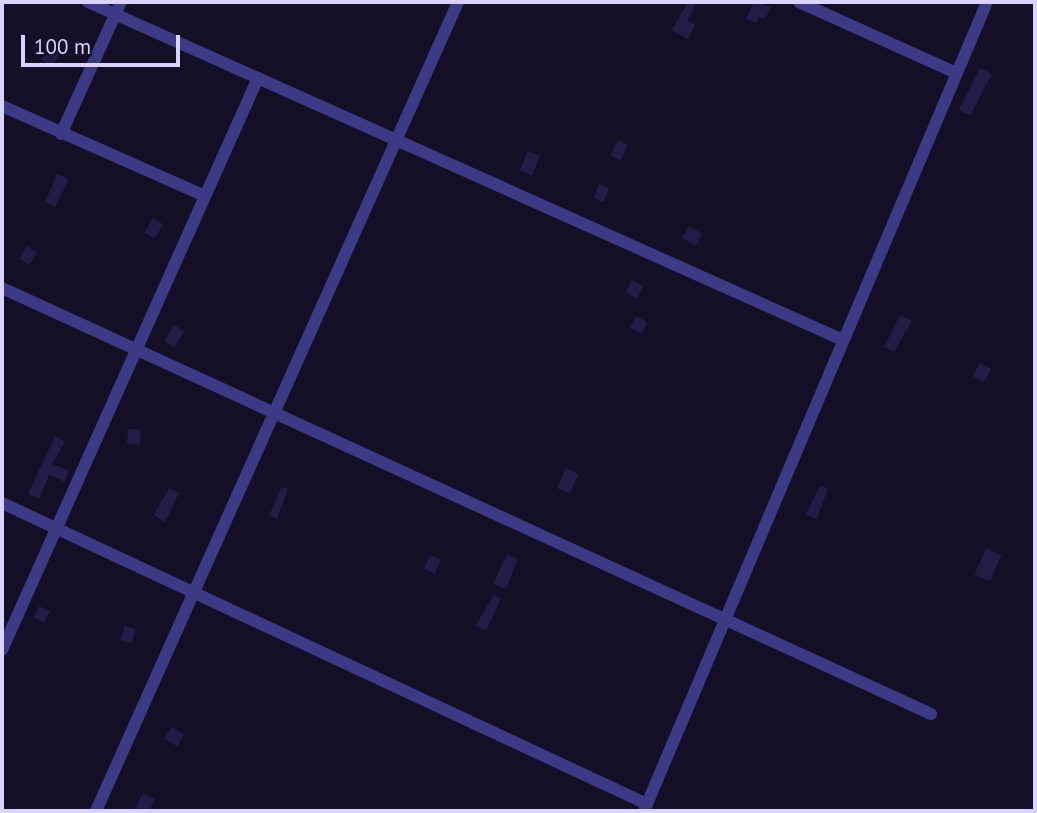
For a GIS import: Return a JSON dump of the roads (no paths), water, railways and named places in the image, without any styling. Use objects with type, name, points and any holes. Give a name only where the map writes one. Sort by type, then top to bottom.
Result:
[{"type":"street","points":[[88,2],[118,8],[258,78],[844,340]]},
{"type":"street","points":[[96,811],[458,2]]},
{"type":"street","points":[[799,2],[956,73]]},
{"type":"street","points":[[2,503],[646,808],[987,2]]},
{"type":"street","points":[[61,134],[118,8]]},
{"type":"street","points":[[2,650],[258,78]]},
{"type":"street","points":[[2,106],[205,196]]},
{"type":"street","points":[[2,288],[931,714]]}]
